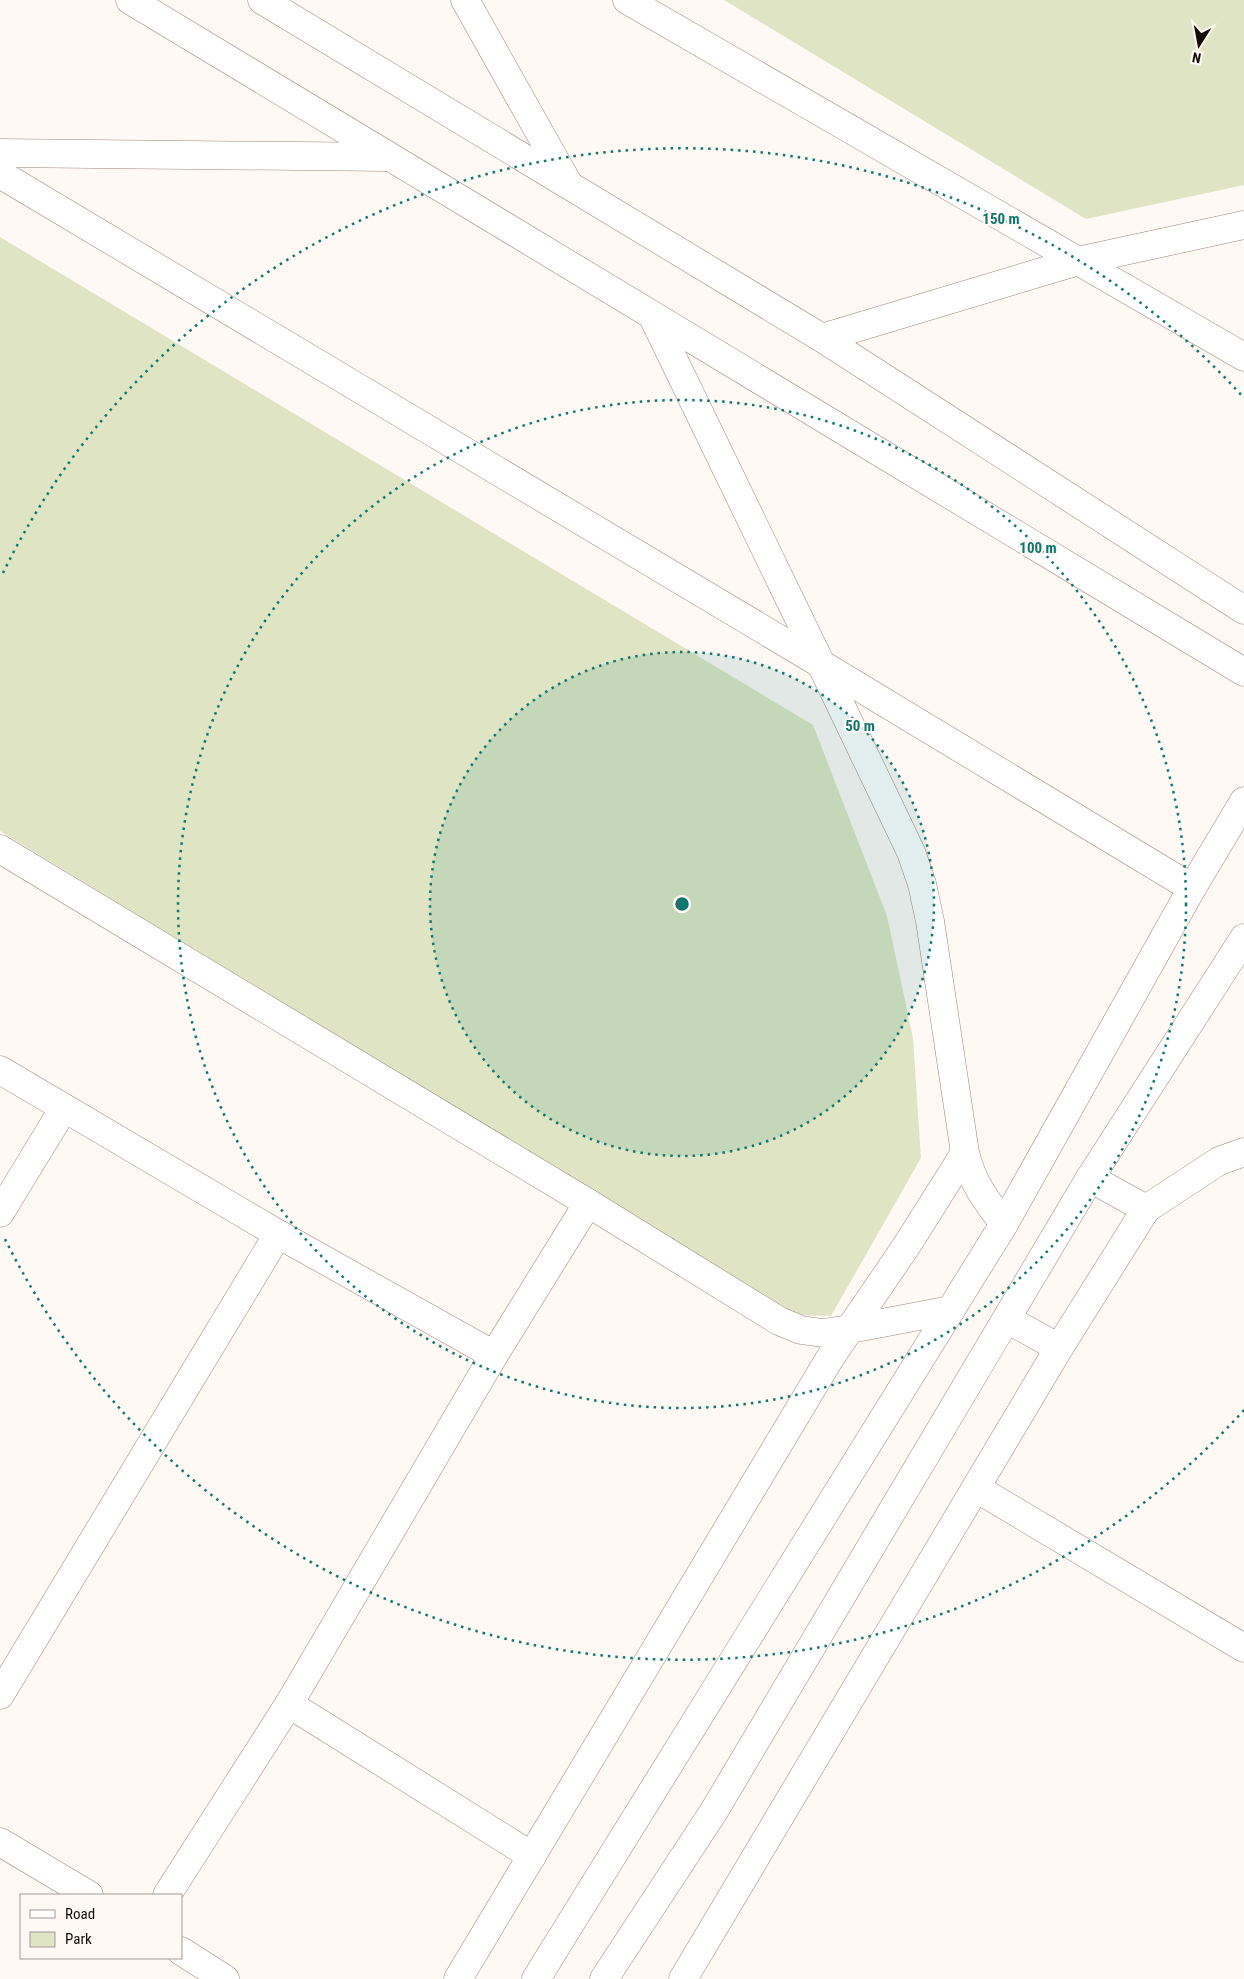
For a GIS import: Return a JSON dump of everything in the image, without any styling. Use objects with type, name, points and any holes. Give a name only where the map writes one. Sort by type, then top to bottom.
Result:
[{"type":"street","points":[[130,0],[1244,672]]},
{"type":"street","points":[[262,0],[822,338],[1244,610]]},
{"type":"street","points":[[464,0],[570,186]]},
{"type":"street","points":[[627,0],[1244,356]]},
{"type":"street","points":[[0,153],[389,157]]},
{"type":"street","points":[[0,174],[821,664],[1192,888]]},
{"type":"street","points":[[822,338],[1078,261],[1244,225]]},
{"type":"street","points":[[652,316],[911,852],[922,884],[930,921],[965,1152],[971,1174],[980,1192],[1004,1224]]},
{"type":"street","points":[[536,1979],[1004,1224],[1192,888],[1244,801]]},
{"type":"street","points":[[0,849],[588,1203],[779,1321],[801,1330],[823,1333],[951,1310]]},
{"type":"street","points":[[604,1979],[714,1811],[1090,1178],[1244,938]]},
{"type":"street","points":[[0,1070],[278,1234],[494,1355]]},
{"type":"street","points":[[0,1213],[64,1108]]},
{"type":"street","points":[[460,1977],[830,1358],[907,1245],[965,1152]]},
{"type":"street","points":[[683,1979],[1059,1348],[1146,1209],[1219,1161],[1244,1152]]},
{"type":"street","points":[[1090,1178],[1146,1209]]},
{"type":"street","points":[[167,1894],[289,1704],[494,1355],[588,1203]]},
{"type":"street","points":[[0,1695],[278,1234]]},
{"type":"street","points":[[1007,1319],[1059,1348]]},
{"type":"street","points":[[976,1488],[1244,1648]]},
{"type":"street","points":[[289,1704],[532,1856]]},
{"type":"street","points":[[0,1842],[87,1894]]},
{"type":"street","points":[[182,1952],[225,1979]]},
{"type":"green space","points":[[724,0],[1244,0],[1244,185],[1086,219]]},
{"type":"green space","points":[[0,237],[813,725],[887,916],[913,1038],[921,1158],[831,1316],[793,1315],[0,831]]}]
